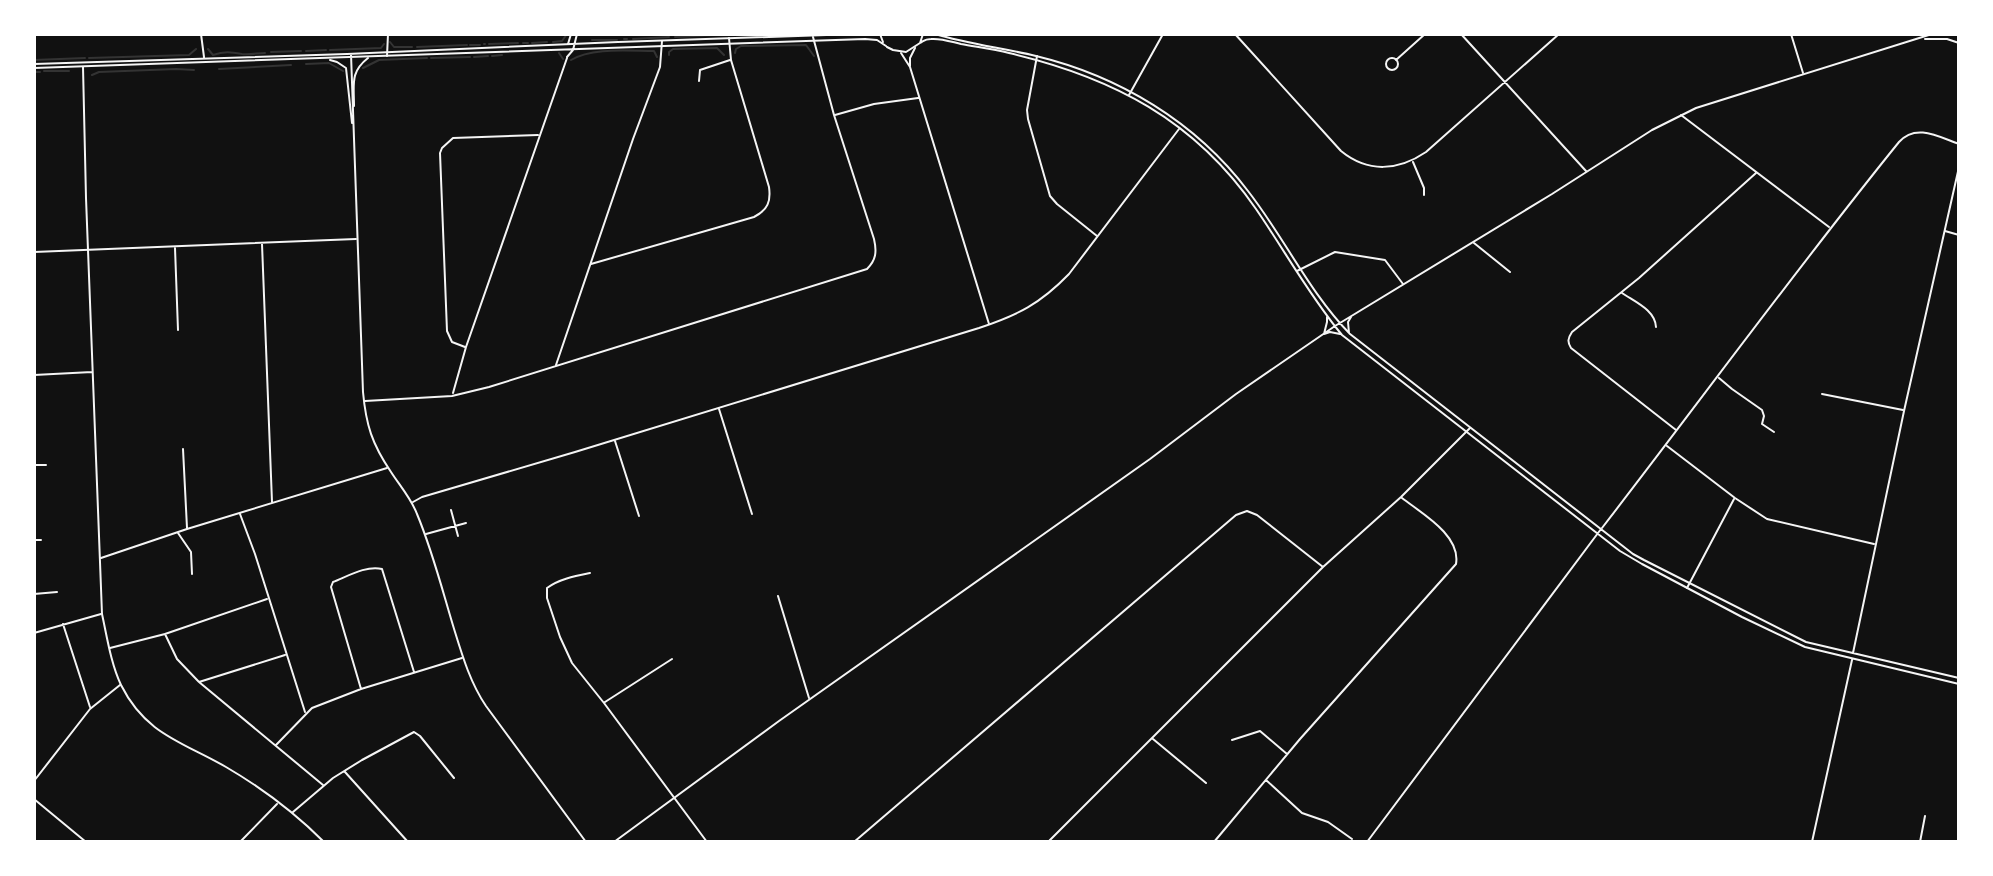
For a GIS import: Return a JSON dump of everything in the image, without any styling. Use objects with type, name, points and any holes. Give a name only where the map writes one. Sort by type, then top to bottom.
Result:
[{"type":"street","points":[[201,34],[204,60]]},
{"type":"street","points":[[388,34],[388,54]]},
{"type":"street","points":[[452,396],[466,347],[567,57],[571,34]]},
{"type":"street","points":[[567,57],[573,50],[577,34]]},
{"type":"street","points":[[34,66],[855,34]]},
{"type":"street","points":[[880,34],[886,46]]},
{"type":"street","points":[[920,43],[923,34]]},
{"type":"street","points":[[935,34],[1084,71],[1160,108],[1220,158],[1240,180],[1326,316],[1342,335],[1620,551],[1806,642],[1959,678]]},
{"type":"street","points":[[1129,93],[1163,34]]},
{"type":"street","points":[[1235,34],[1346,155],[1377,167],[1392,167],[1413,161],[1559,34]]},
{"type":"street","points":[[1396,60],[1425,34]]},
{"type":"street","points":[[1461,34],[1586,172]]},
{"type":"street","points":[[1791,34],[1803,74]]},
{"type":"street","points":[[614,842],[1335,326],[1652,130],[1696,108],[1932,34]]},
{"type":"street","points":[[364,401],[452,396],[489,387],[867,269],[875,258],[874,239],[834,115],[813,36]]},
{"type":"street","points":[[591,264],[754,217],[763,213],[768,205],[769,187],[731,60],[729,38]]},
{"type":"street","points":[[910,67],[915,48],[931,39],[1037,58]]},
{"type":"street","points":[[1920,39],[1947,39],[1959,43]]},
{"type":"street","points":[[204,60],[323,59],[388,54],[874,40],[901,53],[910,67],[990,325]]},
{"type":"street","points":[[556,366],[660,67],[662,41]]},
{"type":"street","points":[[198,61],[202,44]]},
{"type":"street","points":[[901,53],[915,48]]},
{"type":"street","points":[[351,56],[353,116]]},
{"type":"street","points":[[369,57],[356,69],[353,128],[364,401],[370,433],[388,468],[412,502],[475,689],[586,841]]},
{"type":"street","points":[[1037,58],[1027,110],[1050,196],[1098,237]]},
{"type":"street","points":[[323,59],[346,68],[353,128]]},
{"type":"street","points":[[699,81],[700,70],[731,60]]},
{"type":"street","points":[[83,64],[102,614],[121,685],[157,730],[257,786],[293,812],[324,842]]},
{"type":"street","points":[[834,115],[874,104],[920,98]]},
{"type":"street","points":[[1681,115],[1830,228]]},
{"type":"street","points":[[412,502],[1016,315],[1055,288],[1086,253],[1181,126]]},
{"type":"street","points":[[1367,842],[1830,228],[1905,135],[1926,133],[1959,144]]},
{"type":"street","points":[[466,347],[452,342],[446,327],[440,153],[453,138],[539,135]]},
{"type":"street","points":[[1413,161],[1424,195]]},
{"type":"street","points":[[1812,842],[1959,167]]},
{"type":"street","points":[[1677,431],[1576,353],[1568,340],[1572,332],[1622,292],[1756,173]]},
{"type":"street","points":[[1944,231],[1959,235]]},
{"type":"street","points":[[34,252],[358,239]]},
{"type":"street","points":[[262,243],[272,503]]},
{"type":"street","points":[[1473,243],[1510,272]]},
{"type":"street","points":[[175,247],[178,330]]},
{"type":"street","points":[[1298,270],[1339,251],[1385,260],[1404,285]]},
{"type":"street","points":[[1298,270],[1350,334],[1633,554],[1805,647],[1959,684]]},
{"type":"street","points":[[1622,292],[1651,314],[1656,327]]},
{"type":"street","points":[[1332,314],[1337,318],[1351,317]]},
{"type":"street","points":[[1324,334],[1326,316]]},
{"type":"street","points":[[1350,334],[1348,322],[1351,317]]},
{"type":"street","points":[[1324,334],[1342,335]]},
{"type":"street","points":[[34,375],[93,372]]},
{"type":"street","points":[[1718,377],[1762,410],[1762,424],[1774,432]]},
{"type":"street","points":[[1822,394],[1904,411]]},
{"type":"street","points":[[719,408],[752,514]]},
{"type":"street","points":[[1048,842],[1323,567],[1401,497],[1470,428]]},
{"type":"street","points":[[615,440],[639,516]]},
{"type":"street","points":[[1666,445],[1735,498],[1773,521],[1875,545]]},
{"type":"street","points":[[183,449],[187,529]]},
{"type":"street","points":[[34,465],[46,465]]},
{"type":"street","points":[[101,558],[388,468]]},
{"type":"street","points":[[1214,842],[1265,779],[1456,564],[1455,548],[1443,532],[1401,497]]},
{"type":"street","points":[[1688,586],[1735,498]]},
{"type":"street","points":[[451,510],[458,536]]},
{"type":"street","points":[[854,842],[1236,515],[1247,511],[1257,515],[1323,567]]},
{"type":"street","points":[[240,514],[305,713]]},
{"type":"street","points":[[425,535],[466,523]]},
{"type":"street","points":[[177,532],[191,552],[192,574]]},
{"type":"street","points":[[34,540],[41,540]]},
{"type":"street","points":[[361,689],[331,587],[333,582],[355,573],[375,567],[382,569],[414,672]]},
{"type":"street","points":[[590,573],[551,584],[546,592],[566,651],[707,842]]},
{"type":"street","points":[[34,594],[57,592]]},
{"type":"street","points":[[778,596],[810,700]]},
{"type":"street","points":[[110,648],[165,634],[268,598]]},
{"type":"street","points":[[34,633],[102,614]]},
{"type":"street","points":[[63,624],[90,709]]},
{"type":"street","points":[[165,634],[175,657],[199,682],[323,785]]},
{"type":"street","points":[[199,682],[286,655]]},
{"type":"street","points":[[275,746],[312,708],[361,689],[463,658]]},
{"type":"street","points":[[604,703],[672,659]]},
{"type":"street","points":[[34,781],[90,709],[121,685]]},
{"type":"street","points":[[1232,740],[1260,731],[1287,754]]},
{"type":"street","points":[[293,812],[344,771],[414,732],[454,778]]},
{"type":"street","points":[[1152,738],[1206,783]]},
{"type":"street","points":[[344,771],[408,842]]},
{"type":"street","points":[[1265,779],[1302,813],[1328,822],[1352,839]]},
{"type":"street","points":[[34,799],[86,842]]},
{"type":"street","points":[[240,842],[278,803]]},
{"type":"street","points":[[1920,842],[1925,816]]},
{"type":"waterway","points":[[553,42],[562,41],[567,34]]},
{"type":"waterway","points":[[675,37],[731,34]]},
{"type":"waterway","points":[[736,35],[750,34]]},
{"type":"waterway","points":[[633,39],[669,37]]},
{"type":"waterway","points":[[592,40],[617,40]]},
{"type":"waterway","points":[[390,42],[394,47],[412,47]]},
{"type":"waterway","points":[[532,43],[547,42]]},
{"type":"waterway","points":[[489,44],[518,43]]},
{"type":"waterway","points":[[523,43],[528,43]]},
{"type":"waterway","points":[[330,50],[381,48],[384,44]]},
{"type":"waterway","points":[[417,47],[467,45]]},
{"type":"waterway","points":[[470,45],[480,45]]},
{"type":"waterway","points":[[735,53],[741,46],[806,45],[814,56]]},
{"type":"waterway","points":[[669,55],[673,49],[717,48],[724,55]]},
{"type":"waterway","points":[[89,58],[189,55],[196,49]]},
{"type":"waterway","points":[[208,49],[213,55],[228,52],[265,53]]},
{"type":"waterway","points":[[306,51],[326,50]]},
{"type":"waterway","points":[[271,52],[301,51]]},
{"type":"waterway","points":[[571,60],[589,53],[611,51],[654,51],[657,57]]},
{"type":"waterway","points":[[559,53],[563,59]]},
{"type":"waterway","points":[[492,56],[502,55]]},
{"type":"waterway","points":[[474,57],[488,56]]},
{"type":"waterway","points":[[431,58],[470,57]]},
{"type":"waterway","points":[[34,60],[85,58]]},
{"type":"waterway","points":[[363,68],[379,60],[427,58]]},
{"type":"waterway","points":[[306,64],[329,63],[343,71]]},
{"type":"waterway","points":[[219,69],[291,65]]},
{"type":"waterway","points":[[92,75],[99,72],[194,70]]},
{"type":"waterway","points":[[44,71],[69,71]]},
{"type":"waterway","points":[[34,72],[40,72]]}]
